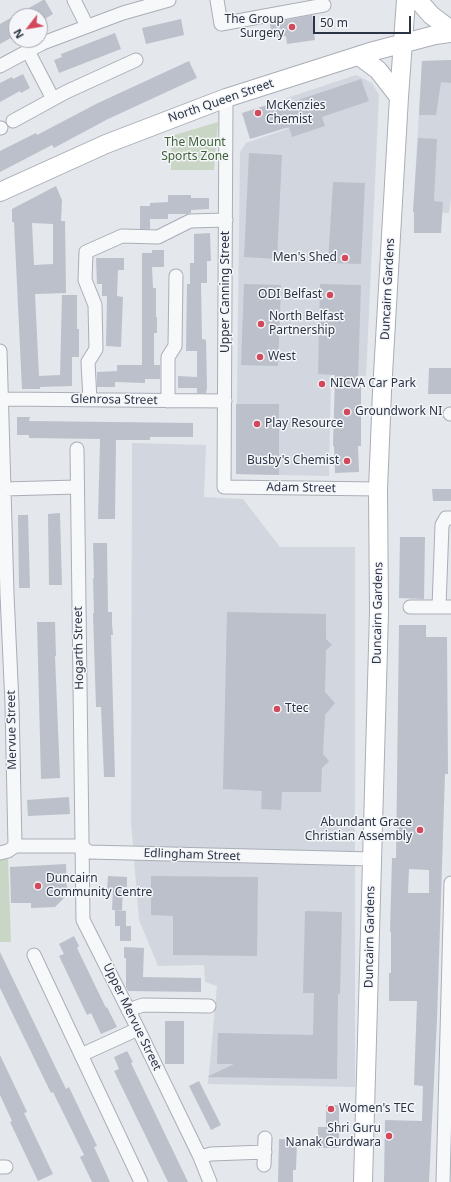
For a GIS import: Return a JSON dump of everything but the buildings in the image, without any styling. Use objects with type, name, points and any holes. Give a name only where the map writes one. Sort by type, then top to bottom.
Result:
[{"type":"street","points":[[74,0],[87,26]]},
{"type":"street","points":[[0,66],[43,43],[123,13],[169,0]]},
{"type":"street","points":[[217,0],[221,24],[324,5]]},
{"type":"street","name":"Duncairn Gardens","points":[[363,1182],[379,612],[378,489],[382,384],[406,0]]},
{"type":"street","points":[[418,0],[431,15],[451,32]]},
{"type":"street","name":"North Queen Street","points":[[0,192],[106,144],[226,98],[359,56],[451,32]]},
{"type":"street","points":[[28,51],[53,99]]},
{"type":"street","points":[[359,56],[378,70],[399,97]]},
{"type":"street","points":[[5,126],[53,99],[136,60]]},
{"type":"street","name":"Upper Canning Street","points":[[224,487],[226,98]]},
{"type":"street","points":[[90,400],[88,362],[96,349],[96,312],[95,305],[85,280],[86,252],[122,236],[158,237],[190,221],[226,220]]},
{"type":"street","points":[[168,401],[168,357],[175,346],[176,276]]},
{"type":"street","name":"Mervue Street","points":[[0,351],[4,489],[3,594],[6,704],[15,846]]},
{"type":"street","name":"Glenrosa Street","points":[[2,399],[225,402]]},
{"type":"street","name":"Hogarth Street","points":[[77,449],[81,846]]},
{"type":"street","points":[[4,489],[77,487]]},
{"type":"street","name":"Adam Street","points":[[224,487],[378,489]]},
{"type":"street","points":[[410,607],[445,607],[442,525],[446,518],[451,518]]},
{"type":"street","points":[[0,853],[8,851],[15,846]]},
{"type":"street","name":"Edlingham Street","points":[[15,846],[81,846],[89,852],[372,859]]},
{"type":"street","name":"Upper Mervue Street","points":[[81,846],[83,920],[138,1029],[200,1157],[210,1182]]},
{"type":"street","points":[[443,1182],[448,1123],[451,883]]},
{"type":"street","points":[[34,954],[141,1182]]},
{"type":"street","points":[[128,1010],[143,1005],[209,1006]]},
{"type":"street","points":[[81,1055],[138,1029]]},
{"type":"street","points":[[200,1157],[211,1154],[265,1159],[266,1138]]},
{"type":"shaded area","points":[[451,60],[451,198],[449,213],[413,212],[422,61]]},
{"type":"shaded area","points":[[356,75],[372,83],[379,95],[366,376],[331,375],[329,476],[236,474],[240,152],[246,143],[287,129],[278,101]]},
{"type":"shaded area","points":[[132,443],[206,445],[204,497],[243,499],[280,547],[355,547],[355,1087],[208,1084],[217,986],[205,982],[204,965],[158,966],[139,920],[131,822]]},
{"type":"green space","name":"The Mount Sports Zone","points":[[218,122],[214,170],[171,170],[171,136]]},
{"type":"green space","points":[[0,859],[8,859],[11,942],[0,942]]},
{"type":"place","name":"The Group Surgery","points":[[292,27]]},
{"type":"place","name":"McKenzies Chemist","points":[[258,113]]},
{"type":"place","name":"Men's Shed","points":[[345,258]]},
{"type":"place","name":"ODI Belfast","points":[[330,295]]},
{"type":"place","name":"North Belfast Partnership","points":[[261,324]]},
{"type":"place","name":"West","points":[[260,357]]},
{"type":"place","name":"NICVA Car Park","points":[[322,384]]},
{"type":"place","name":"Groundwork NI","points":[[347,412]]},
{"type":"place","name":"Play Resource","points":[[257,424]]},
{"type":"place","name":"Busby's Chemist","points":[[347,461]]},
{"type":"place","name":"Ttec","points":[[277,709]]},
{"type":"place","name":"Abundant Grace Christian Assembly","points":[[420,830]]},
{"type":"place","name":"Duncairn Community Centre","points":[[38,886]]},
{"type":"place","name":"Women's TEC","points":[[331,1109]]},
{"type":"place","name":"Shri Guru Nanak Gurdwara","points":[[389,1136]]}]
